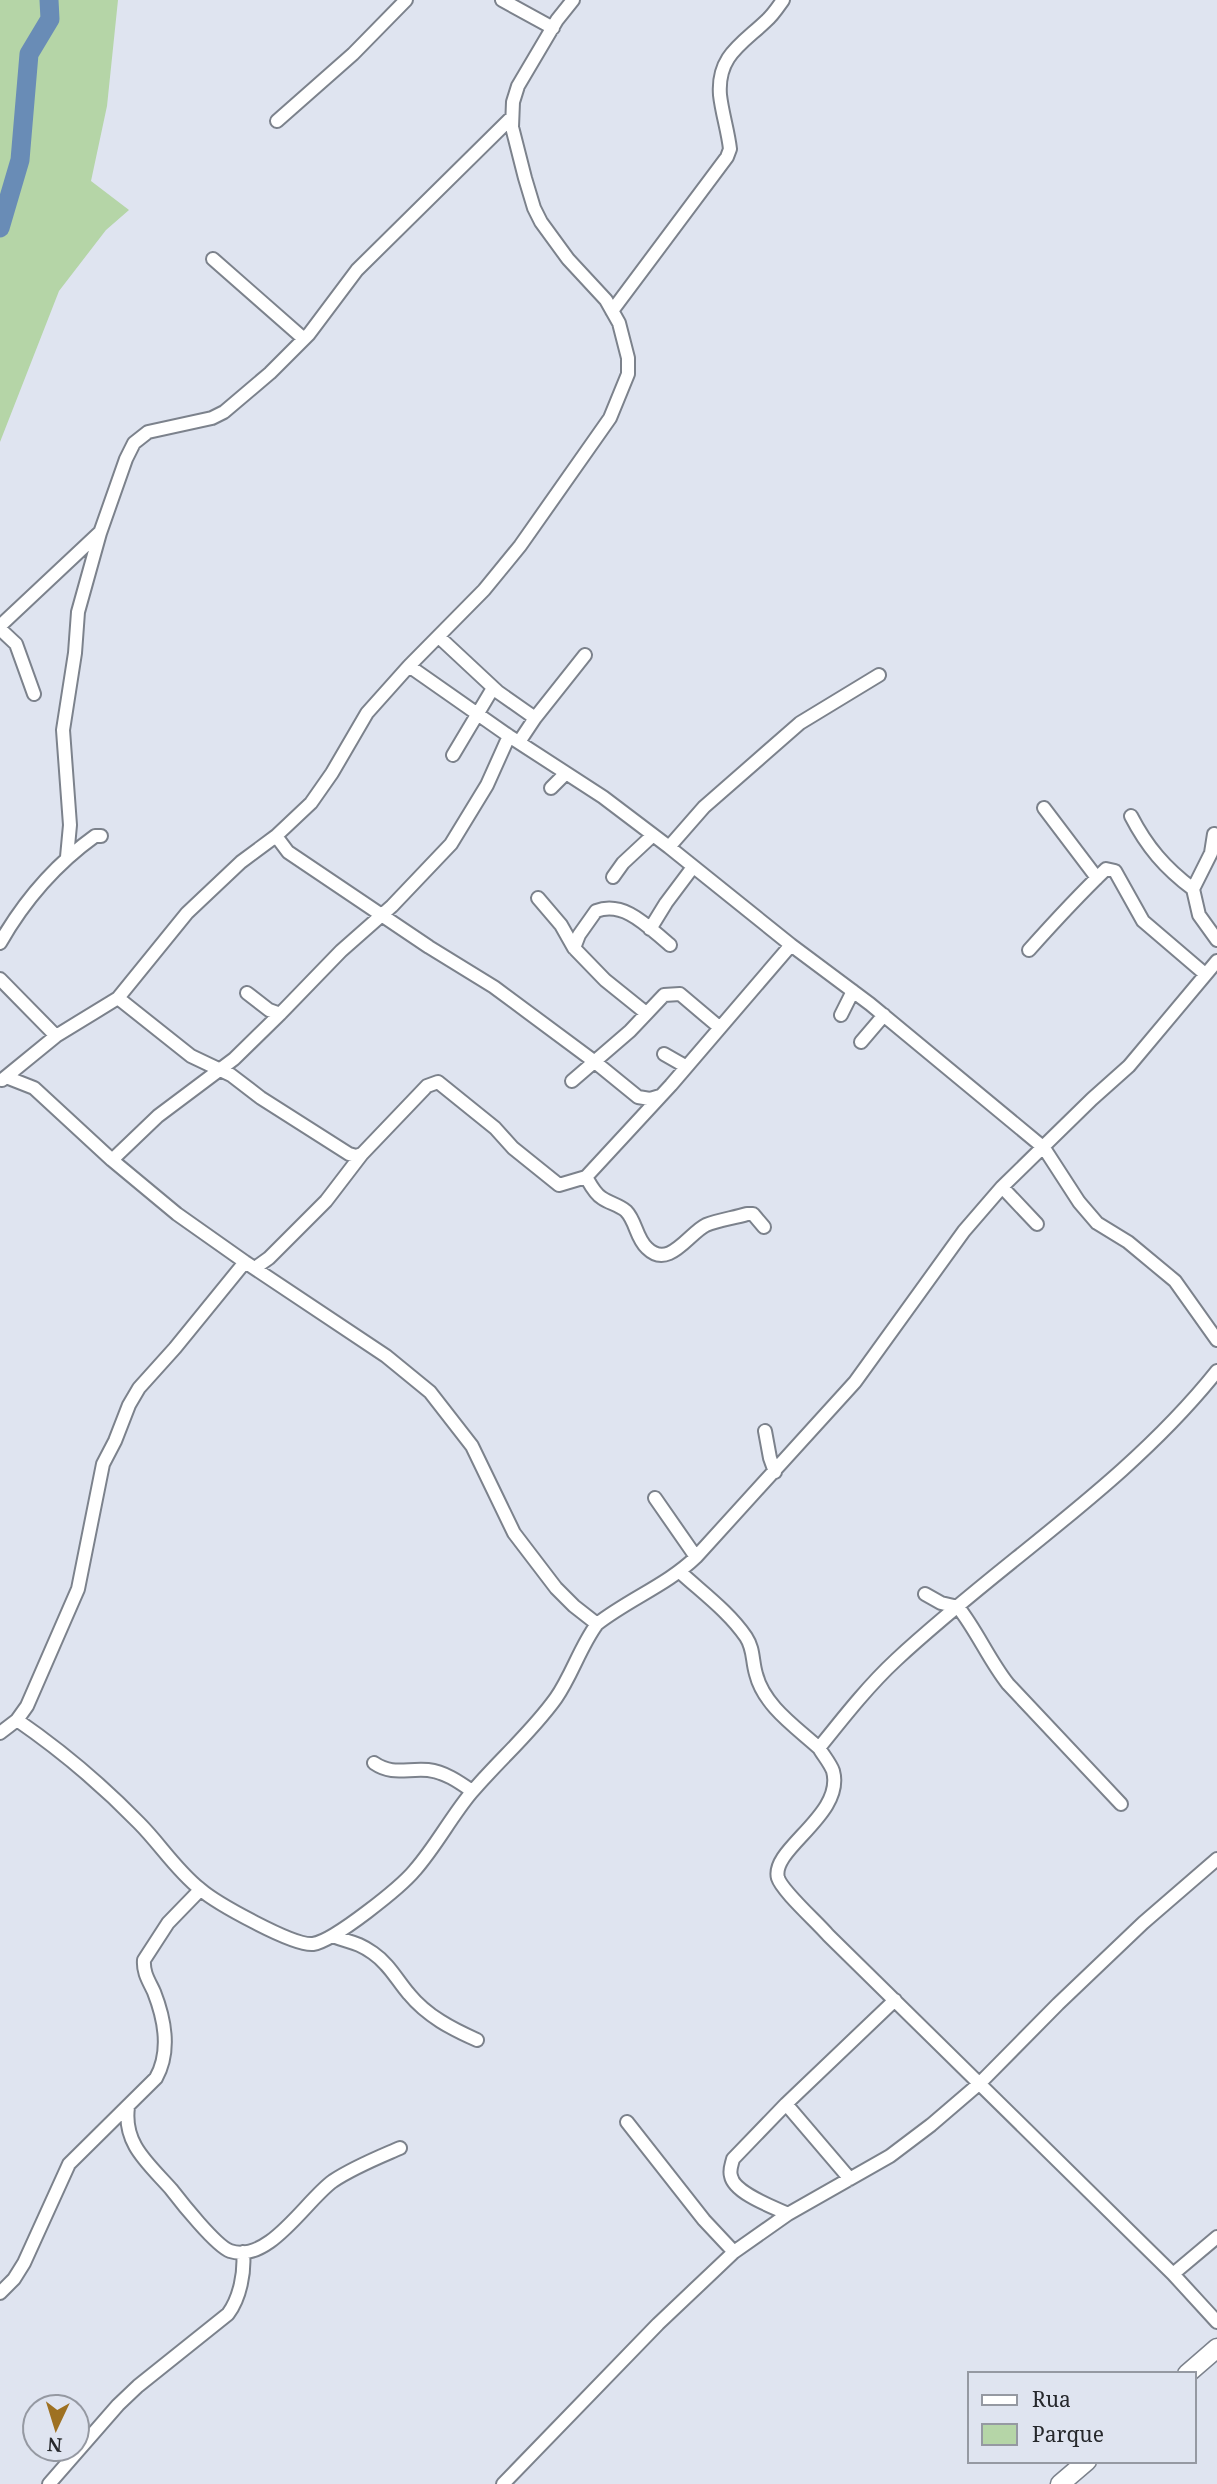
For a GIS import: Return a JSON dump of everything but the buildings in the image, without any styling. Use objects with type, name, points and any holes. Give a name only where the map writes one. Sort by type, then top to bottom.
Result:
[{"type":"street","points":[[277,121],[353,54],[406,0]]},
{"type":"street","points":[[502,0],[553,28]]},
{"type":"street","points":[[3,1079],[56,1036],[118,998],[187,913],[241,862],[276,836],[311,803],[367,713],[484,590],[520,546],[610,418],[628,374],[625,340],[606,300],[568,259],[541,222],[524,178],[512,117],[518,86],[573,0]]},
{"type":"street","points":[[612,311],[727,157],[730,149],[720,94],[723,69],[732,51],[768,20],[783,0]]},
{"type":"street","points":[[67,857],[70,825],[63,730],[75,653],[78,612],[100,533],[126,459],[142,435],[212,418],[224,412],[270,373],[304,339],[357,270],[512,117]]},
{"type":"street","points":[[213,259],[304,339]]},
{"type":"street","points":[[34,694],[16,644],[0,628],[100,533]]},
{"type":"street","points":[[439,637],[493,688],[535,718]]},
{"type":"street","points":[[112,1160],[158,1116],[219,1070],[280,1014],[451,844],[514,739],[535,718],[585,655]]},
{"type":"street","points":[[409,666],[477,715],[603,797],[884,1015],[1044,1148],[1097,1223],[1118,1235],[1175,1281],[1217,1340]]},
{"type":"street","points":[[668,847],[704,807],[800,723],[879,675]]},
{"type":"street","points":[[453,755],[493,688]]},
{"type":"street","points":[[551,788],[566,773]]},
{"type":"street","points":[[1044,808],[1097,878]]},
{"type":"street","points":[[1131,816],[1143,839],[1162,865],[1193,889],[1199,915],[1217,940]]},
{"type":"street","points":[[1193,889],[1211,853],[1214,834]]},
{"type":"street","points":[[0,943],[14,920],[67,857],[95,836],[101,836]]},
{"type":"street","points":[[276,836],[288,852],[327,876],[351,895],[387,909],[396,924],[494,987],[638,1097],[650,1099],[660,1096]]},
{"type":"street","points":[[613,877],[623,863],[652,836]]},
{"type":"street","points":[[650,929],[693,867]]},
{"type":"street","points":[[1029,950],[1106,869],[1115,871],[1143,921],[1205,974]]},
{"type":"street","points":[[538,898],[561,925],[574,947],[604,980],[646,1013]]},
{"type":"street","points":[[574,947],[596,911],[604,908],[618,908],[670,945]]},
{"type":"street","points":[[0,1733],[17,1720],[27,1706],[78,1589],[103,1464],[139,1388],[250,1265],[269,1258],[326,1201],[362,1154],[427,1086],[438,1082],[559,1185],[586,1177],[791,945]]},
{"type":"street","points":[[17,1720],[99,1784],[200,1890],[274,1933],[299,1943],[313,1944],[333,1936],[415,1871],[472,1791],[519,1745],[548,1709],[597,1624],[680,1572],[696,1557],[855,1382],[964,1231],[1002,1187],[1092,1098],[1129,1066],[1217,961]]},
{"type":"street","points":[[0,979],[56,1036]]},
{"type":"street","points":[[841,1016],[853,991]]},
{"type":"street","points":[[247,993],[268,1010],[280,1014]]},
{"type":"street","points":[[572,1081],[630,1031],[664,995],[680,994],[719,1027]]},
{"type":"street","points":[[118,998],[183,1050],[231,1075],[261,1098],[342,1150],[356,1156],[362,1154]]},
{"type":"street","points":[[861,1042],[884,1015]]},
{"type":"street","points":[[664,1054],[685,1066]]},
{"type":"street","points":[[28,1060],[34,1088]]},
{"type":"street","points":[[3,1079],[34,1088],[112,1160],[177,1214],[386,1356],[430,1392],[472,1446],[514,1533],[538,1566],[574,1606],[597,1624]]},
{"type":"street","points":[[638,1097],[641,1116]]},
{"type":"street","points":[[586,1177],[600,1198],[628,1213],[642,1242],[650,1251],[661,1254],[678,1250],[710,1223],[747,1214],[753,1214],[764,1227]]},
{"type":"street","points":[[1002,1187],[1037,1224]]},
{"type":"street","points":[[819,1748],[895,1661],[1144,1451],[1191,1404],[1217,1371]]},
{"type":"street","points":[[765,1431],[775,1472]]},
{"type":"street","points":[[655,1499],[696,1557]]},
{"type":"street","points":[[680,1572],[732,1619],[748,1640],[763,1691],[775,1708],[819,1748],[833,1772],[831,1799],[814,1823],[779,1862],[778,1878],[782,1885],[828,1935],[1172,2274],[1217,2322]]},
{"type":"street","points":[[925,1594],[941,1603],[958,1607],[1008,1684],[1121,1804]]},
{"type":"street","points":[[374,1763],[393,1772],[436,1771],[472,1791]]},
{"type":"street","points":[[503,2484],[658,2324],[734,2252],[788,2214],[890,2156],[980,2083],[1133,1932],[1217,1859]]},
{"type":"street","points":[[0,2293],[14,2279],[23,2263],[69,2164],[156,2078],[162,2066],[166,2046],[158,2001],[146,1977],[144,1960],[168,1923],[200,1890]]},
{"type":"street","points":[[351,1924],[349,1930],[354,1941]]},
{"type":"street","points":[[333,1936],[354,1941],[386,1963],[423,2009],[456,2031],[477,2040]]},
{"type":"street","points":[[788,2214],[740,2190],[731,2177],[733,2159],[786,2104],[895,2000]]},
{"type":"street","points":[[786,2104],[850,2179]]},
{"type":"street","points":[[128,2107],[128,2134],[143,2156],[180,2202],[216,2241],[229,2251],[255,2249],[288,2228],[309,2202],[330,2183],[349,2170],[400,2148]]},
{"type":"street","points":[[626,2122],[704,2220],[734,2252]]},
{"type":"street","points":[[1172,2274],[1217,2237]]},
{"type":"street","points":[[49,2484],[138,2386],[204,2336],[228,2314],[240,2285],[243,2252]]},
{"type":"street","points":[[1189,2372],[1217,2348]]},
{"type":"street","points":[[1060,2484],[1085,2463]]},
{"type":"green space","points":[[0,0],[118,0],[107,106],[91,181],[129,210],[106,230],[59,291],[0,442]]},
{"type":"waterway","points":[[0,228],[20,160],[29,54],[50,19],[49,0]]}]
